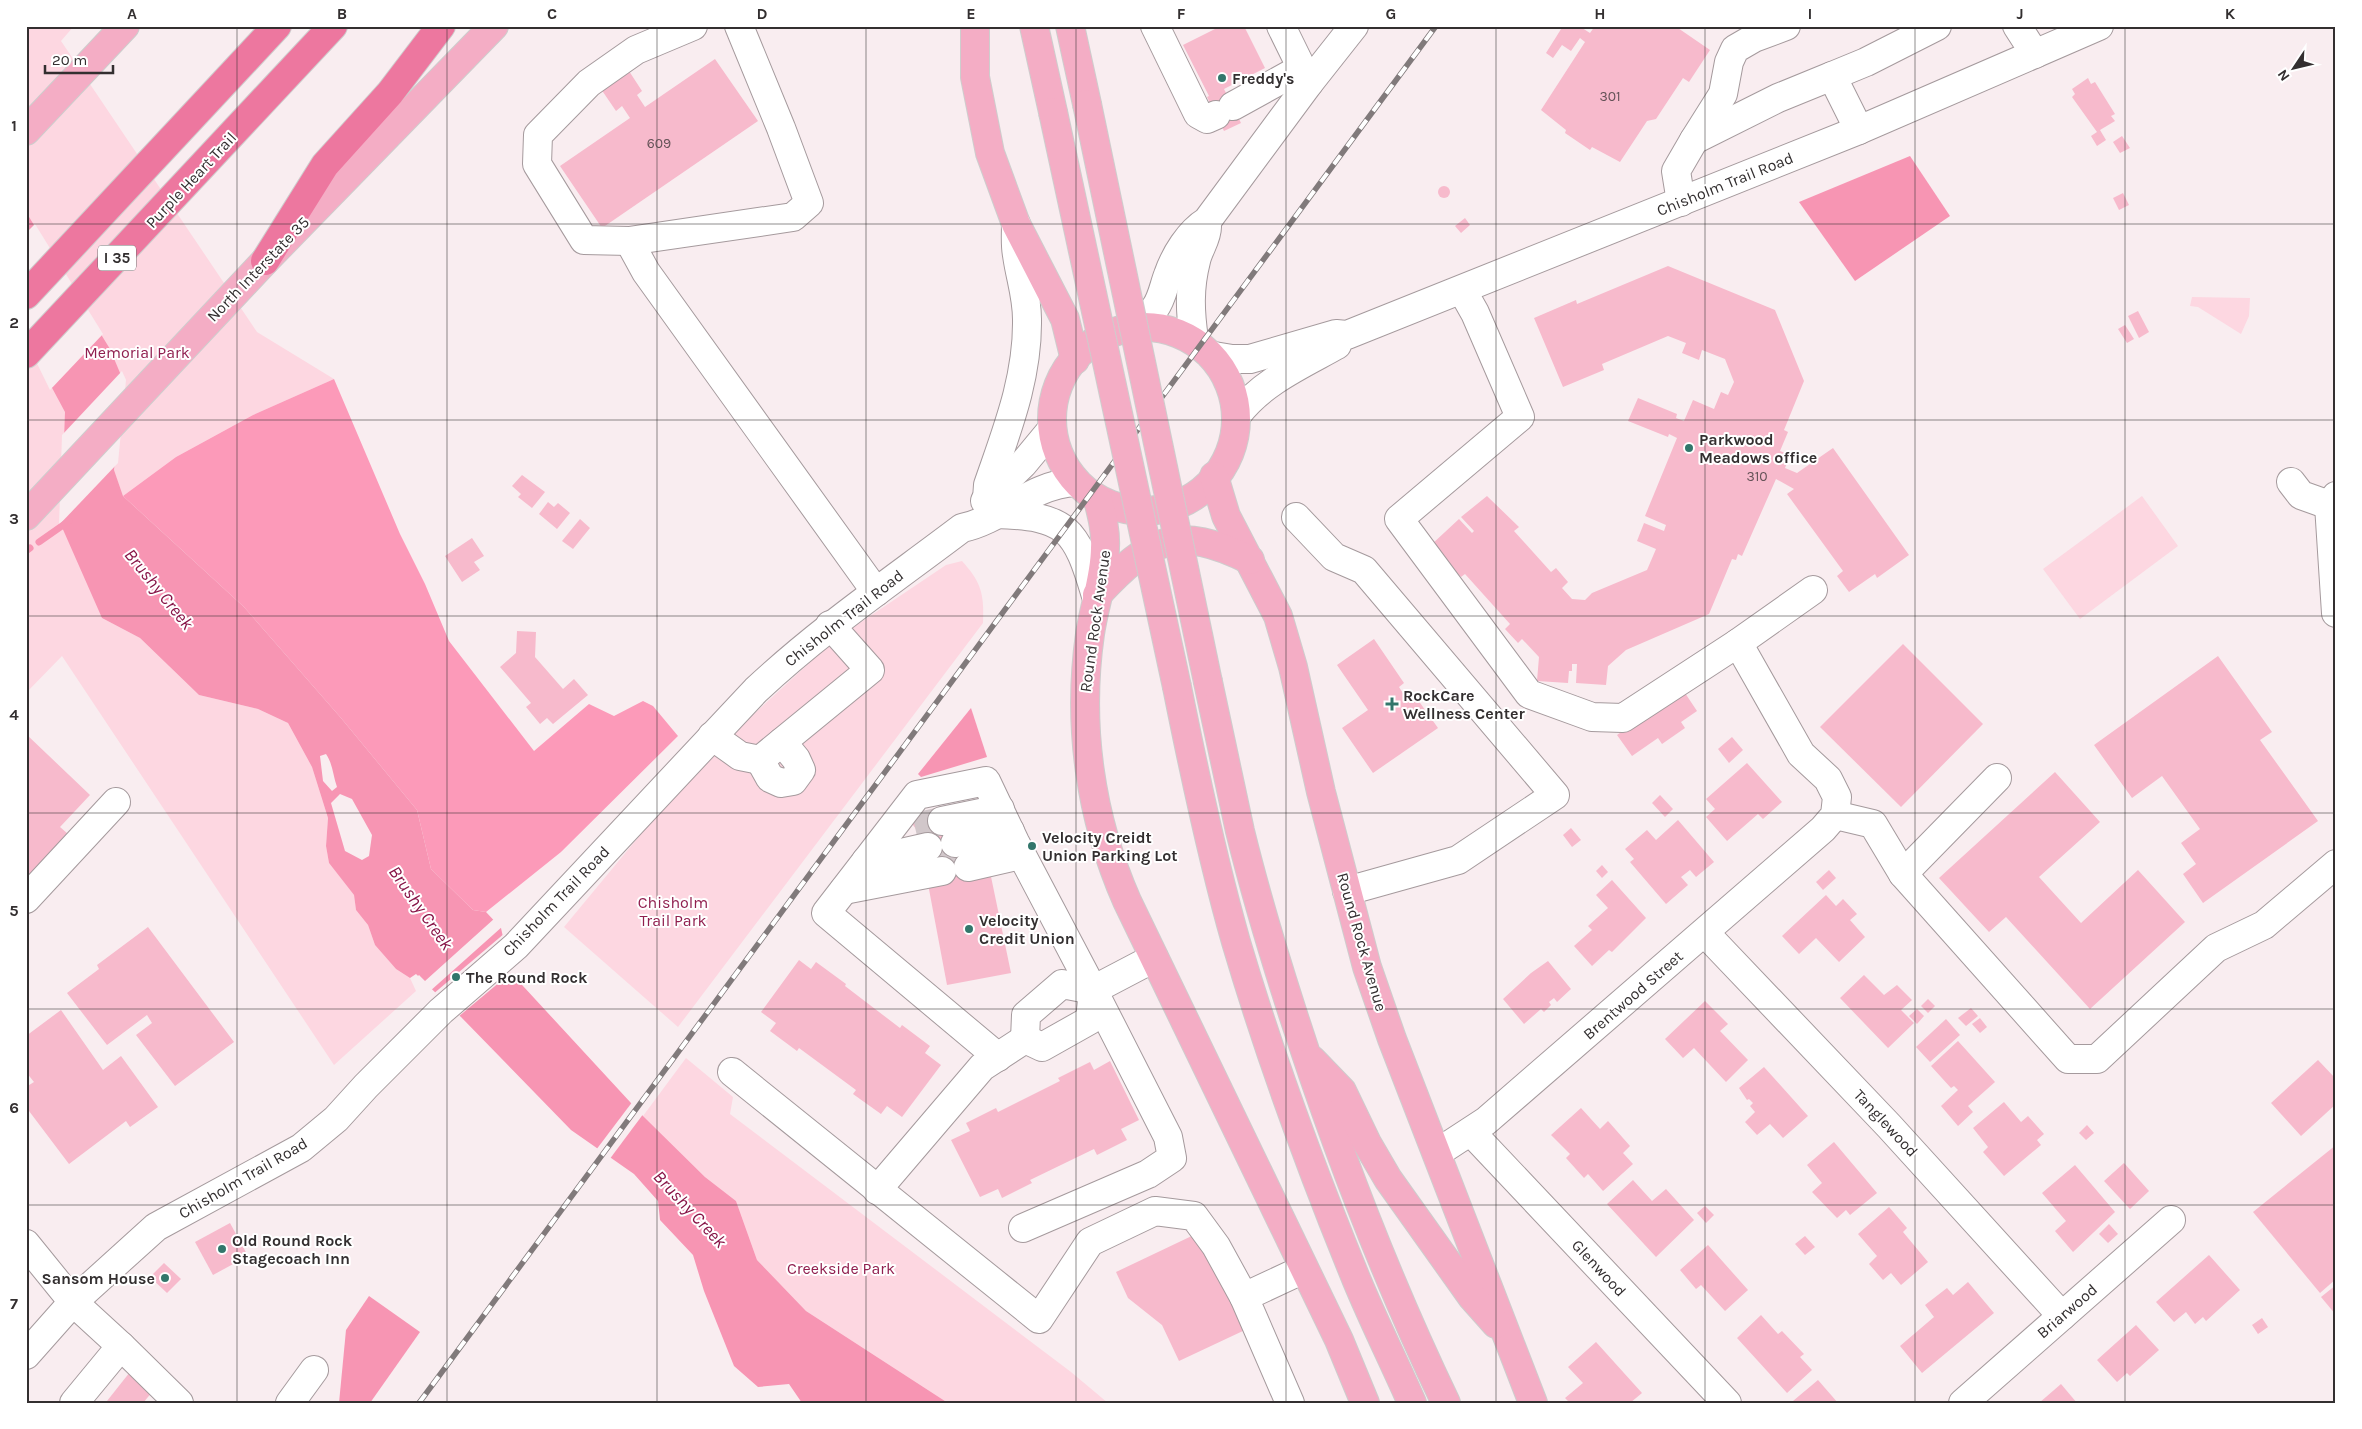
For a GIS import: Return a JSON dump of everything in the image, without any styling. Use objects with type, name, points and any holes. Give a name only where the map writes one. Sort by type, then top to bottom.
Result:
[{"type":"highway","name":"I 35","points":[[26,295],[277,26]]},
{"type":"highway","name":"Purple Heart Trail","points":[[26,354],[333,26]]},
{"type":"highway","points":[[265,261],[325,166],[390,93],[441,26]]},
{"type":"main road","name":"North Interstate 35","points":[[26,516],[265,261],[494,26]]},
{"type":"main road","points":[[975,26],[975,77],[979,106],[990,152],[1016,224],[1065,319],[1075,360]]},
{"type":"main road","points":[[1034,26],[1177,687],[1218,872],[1236,942],[1265,1033],[1325,1200],[1358,1284],[1412,1403]]},
{"type":"main road","points":[[1070,26],[1241,833],[1272,948],[1354,1191],[1386,1271],[1446,1403]]},
{"type":"main road","points":[[26,131],[119,32]]},
{"type":"main road","points":[[1132,328],[1168,329],[1204,348],[1224,370],[1231,386],[1237,415],[1232,444],[1214,476],[1191,496],[1163,507],[1132,510],[1098,500],[1076,482],[1067,472],[1059,457],[1052,429],[1052,410],[1056,392],[1075,360],[1092,344],[1114,333],[1132,328]]},
{"type":"main road","name":"Round Rock Avenue","points":[[1214,476],[1226,516],[1278,616],[1293,667],[1320,792],[1367,967],[1385,1021],[1533,1403]]},
{"type":"main road","name":"Round Rock Avenue","points":[[1098,500],[1104,525],[1105,549],[1096,596],[1085,679],[1084,716],[1094,801],[1105,845],[1117,880],[1339,1340],[1365,1403]]},
{"type":"main road","points":[[1096,596],[1124,567],[1142,553],[1169,541],[1197,540],[1222,546],[1250,560]]},
{"type":"main road","points":[[1306,1053],[1342,1091],[1367,1143],[1388,1179],[1472,1297],[1507,1337]]},
{"type":"street","points":[[693,26],[636,50],[589,83],[538,135],[537,164],[584,240],[629,241],[792,217],[809,203],[781,128],[739,26]]},
{"type":"street","points":[[1281,26],[1306,75]]},
{"type":"street","points":[[1132,328],[1144,320],[1156,306],[1169,271],[1180,252],[1197,227],[1206,221],[1306,75],[1354,26]]},
{"type":"street","points":[[1681,202],[1676,171],[1723,94],[1729,62],[1735,49],[1754,38],[1786,26]]},
{"type":"street","points":[[1694,140],[1778,98],[1866,62],[1890,37],[1937,26]]},
{"type":"street","points":[[2017,26],[2035,54]]},
{"type":"street","name":"Chisholm Trail Road","points":[[1204,348],[1232,359],[1250,359],[1336,334],[1347,335],[1859,130],[2099,26]]},
{"type":"street","points":[[1153,34],[1198,114],[1207,119],[1306,75]]},
{"type":"street","points":[[1832,76],[1859,130]]},
{"type":"street","points":[[1204,348],[1190,312],[1191,287],[1196,259],[1206,232],[1206,221]]},
{"type":"street","points":[[1016,224],[1017,255],[1026,294],[1026,346],[1022,382],[988,485],[991,506],[1048,520],[1065,530],[1076,543],[1086,563],[1096,596]]},
{"type":"street","points":[[629,241],[646,272],[876,592]]},
{"type":"street","points":[[1462,290],[1475,313],[1520,417],[1398,519],[1529,694],[1592,717],[1623,718],[1738,643],[1813,590]]},
{"type":"street","name":"Chisholm Trail Road","points":[[1237,415],[1248,400],[1262,388],[1340,343],[1347,335]]},
{"type":"street","name":"Chisholm Trail Road","points":[[991,506],[1052,429]]},
{"type":"street","name":"Chisholm Trail Road","points":[[26,1355],[72,1302],[156,1227],[301,1148],[336,1119],[441,1011],[516,946],[756,690],[830,626],[962,528],[970,514],[1053,485],[1076,482]]},
{"type":"street","points":[[2291,482],[2301,495],[2332,500],[2336,613]]},
{"type":"street","points":[[1296,517],[1334,557],[1364,570],[1555,794],[1458,860],[1347,891]]},
{"type":"street","points":[[760,760],[870,670],[830,626]]},
{"type":"street","points":[[1738,643],[1801,754],[1828,779],[1837,797],[1829,822],[1873,824],[1903,874],[2068,1059],[2097,1059],[2216,948],[2264,925],[2336,864]]},
{"type":"street","points":[[712,736],[740,756],[760,760],[770,778],[781,784],[793,780],[801,770],[796,759],[782,742]]},
{"type":"street","points":[[1903,874],[1997,778]]},
{"type":"street","points":[[998,1057],[826,913],[917,795],[986,781],[1168,1137],[1172,1158],[1148,1174],[1023,1228]]},
{"type":"street","points":[[26,899],[116,802]]},
{"type":"street","name":"Brentwood Street","points":[[1437,1154],[1471,1132],[1705,933],[1829,822]]},
{"type":"street","points":[[867,860],[1010,831]]},
{"type":"street","points":[[867,860],[1010,831]]},
{"type":"street","points":[[867,860],[942,846]]},
{"type":"street","name":"Tanglewood","points":[[1705,933],[1882,1118],[2062,1316]]},
{"type":"street","points":[[1025,1039],[1026,1015],[1062,984],[1094,990],[1154,958]]},
{"type":"street","points":[[1025,1039],[1042,1047],[1090,1020],[1094,990]]},
{"type":"street","points":[[877,1190],[982,1067],[1025,1039]]},
{"type":"street","points":[[732,1072],[1039,1319],[1090,1242],[1155,1211],[1194,1216],[1216,1246],[1244,1297],[1290,1403]]},
{"type":"street","name":"Glenwood","points":[[1471,1132],[1727,1403]]},
{"type":"street","name":"Briarwood","points":[[1963,1403],[2171,1220]]},
{"type":"street","points":[[26,1244],[72,1302],[121,1346],[179,1403]]},
{"type":"street","points":[[1244,1297],[1304,1269]]},
{"type":"street","points":[[74,1403],[121,1346]]},
{"type":"street","points":[[290,1403],[314,1370]]},
{"type":"green space","name":"Memorial Park","points":[[26,26],[74,26],[61,41],[257,332],[334,379],[253,415],[176,457],[123,496],[114,471],[102,618],[140,638],[199,695],[258,709],[288,723],[312,767],[328,818],[326,846],[329,863],[354,895],[356,910],[368,925],[375,945],[396,969],[410,978],[416,991],[334,1065],[62,656],[26,693]]},
{"type":"green space","points":[[2192,297],[2250,298],[2249,316],[2241,334],[2198,307],[2190,306]]},
{"type":"green space","points":[[2142,496],[2178,546],[2080,619],[2043,569]]},
{"type":"green space","name":"Chisholm Trail Park","points":[[962,561],[978,583],[983,605],[983,623],[678,1027],[564,927],[665,805],[729,737],[833,641],[946,565]]},
{"type":"green space","name":"Creekside Park","points":[[686,1058],[733,1097],[730,1114],[1071,1372],[1108,1403],[948,1403],[806,1311],[757,1260],[736,1201],[705,1177],[643,1116]]},
{"type":"shaded area","points":[[334,379],[400,534],[425,584],[449,641],[534,751],[589,704],[614,716],[643,701],[653,706],[678,736],[561,852],[486,912],[473,910],[431,869],[417,810],[341,718],[244,607],[123,496],[176,457],[253,415]]},
{"type":"water","points":[[1910,156],[1950,216],[1855,281],[1799,202]]},
{"type":"water","name":"Brushy Creek","points":[[26,212],[110,349],[123,380],[114,470],[123,496],[244,607],[341,718],[417,810],[431,869],[473,910],[486,912],[501,928],[511,973],[643,1116],[705,1177],[736,1201],[757,1260],[806,1311],[948,1403],[802,1403],[789,1384],[758,1387],[734,1366],[704,1291],[693,1255],[660,1220],[658,1201],[634,1174],[571,1130],[461,1017],[416,974],[410,978],[396,969],[375,945],[368,925],[356,910],[354,895],[329,863],[326,846],[328,818],[312,767],[288,723],[258,709],[199,695],[140,638],[102,618],[61,525],[65,412],[36,358],[26,334]],"holes":[[[326,754],[332,766],[337,787],[332,791],[323,781],[320,756]],[[340,794],[352,799],[372,835],[369,856],[362,860],[345,851],[331,803]]]},
{"type":"water","points":[[971,708],[987,757],[921,777],[918,774]]},
{"type":"water","points":[[369,1296],[420,1332],[370,1403],[339,1403],[346,1330]]},
{"type":"pier","points":[[35,224],[103,334],[50,390],[26,341],[26,233]]},
{"type":"pier","points":[[122,371],[126,380],[118,463],[59,525],[62,435]]},
{"type":"pier","points":[[495,918],[503,926],[429,992],[416,978],[419,975],[425,981]]},
{"type":"pier","points":[[505,933],[513,971],[458,1017],[432,995]]},
{"type":"pier","points":[[633,1101],[644,1113],[609,1160],[596,1150]]},
{"type":"building","name":"Freddy's","points":[[1221,26],[1244,26],[1265,68],[1224,89],[1241,123],[1224,131],[1207,97],[1209,96],[1183,45]]},
{"type":"building","points":[[1563,26],[1579,26],[1590,33],[1595,26],[1675,26],[1710,50],[1689,82],[1683,78],[1656,119],[1647,121],[1620,162],[1592,147],[1590,150],[1565,133],[1566,130],[1541,110],[1585,42],[1580,38],[1571,51],[1562,45],[1553,58],[1546,53]]},
{"type":"building","points":[[715,59],[758,121],[602,228],[560,166],[630,118],[622,106],[616,111],[601,89],[629,71],[642,91],[637,95],[645,107]]},
{"type":"building","points":[[2088,78],[2091,84],[2095,82],[2115,114],[2111,116],[2115,121],[2100,130],[2106,140],[2097,146],[2091,136],[2097,132],[2072,97],[2075,94],[2072,89]]},
{"type":"building","points":[[2122,136],[2130,148],[2120,153],[2113,142]]},
{"type":"building","points":[[1444,186],[1450,192],[1444,198],[1438,192]]},
{"type":"building","points":[[2123,193],[2129,205],[2119,210],[2113,198]]},
{"type":"building","points":[[1465,218],[1470,225],[1461,233],[1455,226]]},
{"type":"building","points":[[1668,266],[1775,310],[1804,381],[1784,430],[1788,432],[1780,451],[1790,455],[1785,468],[1797,473],[1833,448],[1909,555],[1877,578],[1875,574],[1849,592],[1837,576],[1843,571],[1787,494],[1794,489],[1776,479],[1742,556],[1738,554],[1736,560],[1732,559],[1709,614],[1626,650],[1608,666],[1606,685],[1576,683],[1577,664],[1572,664],[1568,683],[1537,681],[1539,657],[1522,639],[1518,643],[1505,629],[1510,624],[1465,574],[1461,577],[1431,545],[1459,519],[1472,533],[1474,531],[1461,517],[1487,496],[1519,527],[1514,531],[1551,572],[1556,568],[1568,582],[1562,588],[1572,599],[1585,600],[1592,593],[1647,570],[1656,549],[1637,541],[1644,523],[1664,531],[1666,525],[1645,516],[1677,438],[1669,434],[1668,437],[1628,421],[1638,398],[1677,414],[1676,418],[1684,421],[1693,400],[1714,409],[1721,392],[1728,395],[1734,382],[1725,359],[1702,350],[1699,360],[1682,353],[1686,343],[1668,336],[1602,364],[1604,370],[1563,387],[1534,318],[1576,300],[1577,304]]},
{"type":"building","points":[[2138,311],[2149,332],[2139,338],[2128,316]]},
{"type":"building","points":[[2125,325],[2134,339],[2127,343],[2118,329]]},
{"type":"building","points":[[522,475],[545,492],[532,508],[518,497],[521,494],[512,486]]},
{"type":"building","points":[[548,502],[554,507],[558,503],[570,513],[557,529],[539,514]]},
{"type":"building","points":[[580,519],[590,528],[573,549],[562,541]]},
{"type":"building","points":[[472,538],[484,556],[474,562],[480,570],[462,582],[445,556]]},
{"type":"building","points":[[517,631],[536,632],[535,657],[563,689],[574,679],[588,695],[553,724],[547,718],[540,724],[526,707],[531,703],[500,667],[516,653]]},
{"type":"building","name":"RockCare Wellness Center","points":[[1374,639],[1404,683],[1399,687],[1406,698],[1413,693],[1438,728],[1373,773],[1342,728],[1368,710],[1337,665]]},
{"type":"building","points":[[1903,644],[1983,724],[1901,807],[1820,727]]},
{"type":"building","points":[[2218,656],[2272,732],[2260,740],[2318,821],[2203,903],[2183,874],[2196,864],[2181,843],[2200,829],[2162,776],[2132,798],[2094,745]]},
{"type":"building","points":[[1683,690],[1697,711],[1681,722],[1685,728],[1662,744],[1658,738],[1632,756],[1617,735]]},
{"type":"building","points":[[26,734],[90,795],[60,827],[68,834],[26,878]]},
{"type":"building","points":[[1732,737],[1743,750],[1729,763],[1718,749]]},
{"type":"building","points":[[1747,763],[1782,802],[1763,819],[1758,814],[1727,841],[1706,817],[1715,809],[1706,799]]},
{"type":"building","points":[[2055,772],[2100,822],[2039,877],[2081,923],[2138,870],[2185,922],[2090,1009],[2006,917],[1989,932],[1939,878]]},
{"type":"building","points":[[1660,795],[1673,809],[1665,817],[1652,803]]},
{"type":"building","name":"Velocity Credit Union","points":[[938,815],[989,867],[1011,973],[947,985],[928,884],[941,865],[911,822]]},
{"type":"building","points":[[1678,820],[1714,862],[1696,877],[1690,870],[1681,877],[1688,885],[1666,904],[1630,862],[1634,859],[1625,849],[1647,830],[1656,840]]},
{"type":"building","points":[[1571,828],[1581,840],[1572,847],[1563,835]]},
{"type":"building","points":[[1602,865],[1608,872],[1602,878],[1596,871]]},
{"type":"building","points":[[1829,870],[1836,878],[1823,890],[1816,882]]},
{"type":"building","points":[[1612,880],[1646,918],[1612,952],[1609,950],[1592,966],[1574,946],[1592,930],[1588,926],[1608,908],[1596,895]]},
{"type":"building","points":[[1826,895],[1836,906],[1843,899],[1857,914],[1850,920],[1865,937],[1839,962],[1816,938],[1799,954],[1782,936]]},
{"type":"building","points":[[148,927],[234,1042],[175,1086],[136,1035],[152,1023],[147,1015],[107,1045],[67,993],[99,969],[97,965]]},
{"type":"building","points":[[799,960],[811,969],[816,962],[900,1028],[902,1025],[930,1046],[925,1053],[941,1065],[902,1117],[887,1106],[881,1114],[853,1094],[856,1090],[799,1048],[797,1051],[770,1031],[776,1023],[761,1012]]},
{"type":"building","points":[[1548,961],[1571,989],[1557,1002],[1554,998],[1549,1002],[1551,1005],[1544,1012],[1541,1009],[1524,1024],[1503,999],[1531,973]]},
{"type":"building","points":[[1864,975],[1884,995],[1897,985],[1912,1000],[1901,1010],[1914,1023],[1888,1048],[1840,998]]},
{"type":"building","points":[[1928,999],[1935,1006],[1928,1013],[1921,1006]]},
{"type":"building","points":[[1705,1001],[1728,1024],[1720,1031],[1748,1060],[1726,1082],[1694,1048],[1683,1058],[1665,1039]]},
{"type":"building","points":[[1971,1008],[1978,1016],[1966,1026],[1958,1018]]},
{"type":"building","points":[[1917,1009],[1924,1016],[1917,1024],[1909,1016]]},
{"type":"building","points":[[61,1010],[103,1070],[121,1056],[158,1107],[130,1127],[126,1121],[69,1164],[26,1107],[26,1087],[34,1082],[26,1072],[26,1036]]},
{"type":"building","points":[[1980,1018],[1987,1027],[1980,1033],[1972,1024]]},
{"type":"building","points":[[1946,1019],[1960,1035],[1930,1062],[1916,1047]]},
{"type":"building","points":[[1958,1041],[1995,1082],[1968,1106],[1973,1112],[1958,1126],[1941,1106],[1958,1090],[1954,1086],[1951,1088],[1931,1066]]},
{"type":"building","points":[[2318,1060],[2336,1079],[2336,1104],[2301,1136],[2271,1103]]},
{"type":"building","points":[[1110,1061],[1139,1120],[1121,1129],[1127,1140],[1097,1155],[1094,1149],[1030,1180],[1032,1183],[1002,1198],[998,1189],[980,1197],[951,1140],[970,1131],[966,1123],[996,1108],[998,1112],[1060,1081],[1058,1078],[1090,1062],[1094,1070]]},
{"type":"building","points":[[1764,1067],[1808,1116],[1783,1138],[1770,1124],[1757,1135],[1745,1122],[1755,1112],[1750,1106],[1753,1103],[1749,1099],[1747,1100],[1739,1088]]},
{"type":"building","points":[[2004,1102],[2021,1122],[2028,1116],[2044,1134],[2037,1140],[2041,1145],[2004,1176],[1983,1152],[1988,1147],[1973,1128]]},
{"type":"building","points":[[1581,1108],[1600,1129],[1608,1121],[1630,1146],[1623,1153],[1633,1164],[1603,1191],[1588,1174],[1584,1178],[1566,1158],[1570,1154],[1551,1135]]},
{"type":"building","points":[[2087,1125],[2094,1133],[2086,1140],[2079,1133]]},
{"type":"building","points":[[1834,1142],[1877,1193],[1850,1215],[1846,1210],[1837,1218],[1812,1192],[1822,1183],[1807,1165]]},
{"type":"building","points":[[2336,1145],[2336,1279],[2320,1293],[2253,1212]]},
{"type":"building","points":[[2124,1163],[2149,1191],[2130,1209],[2104,1181]]},
{"type":"building","points":[[2075,1165],[2115,1212],[2073,1252],[2055,1231],[2066,1221],[2042,1193]]},
{"type":"building","points":[[1633,1180],[1652,1201],[1666,1189],[1694,1220],[1656,1257],[1607,1204]]},
{"type":"building","points":[[1705,1206],[1714,1215],[1706,1223],[1697,1213]]},
{"type":"building","points":[[1889,1207],[1907,1228],[1903,1232],[1928,1262],[1901,1285],[1891,1273],[1883,1280],[1869,1264],[1877,1256],[1858,1234]]},
{"type":"building","name":"Old Round Rock Stagecoach Inn","points":[[230,1223],[248,1256],[213,1275],[195,1242]]},
{"type":"building","points":[[2109,1224],[2118,1234],[2108,1243],[2099,1234]]},
{"type":"building","points":[[1198,1233],[1245,1330],[1179,1361],[1162,1325],[1128,1298],[1116,1272]]},
{"type":"building","points":[[1805,1236],[1815,1247],[1805,1255],[1795,1244]]},
{"type":"building","points":[[1708,1245],[1748,1290],[1725,1311],[1701,1285],[1696,1289],[1680,1270]]},
{"type":"building","points":[[2209,1255],[2240,1290],[2206,1321],[2203,1317],[2195,1324],[2186,1312],[2174,1322],[2156,1302]]},
{"type":"building","name":"Sansom House","points":[[164,1263],[181,1279],[167,1293],[150,1277]]},
{"type":"building","points":[[1968,1282],[1994,1313],[1922,1373],[1900,1346],[1934,1317],[1925,1305],[1947,1288],[1953,1295]]},
{"type":"building","points":[[2336,1285],[2336,1315],[2321,1297]]},
{"type":"building","points":[[1761,1315],[1778,1334],[1782,1331],[1804,1354],[1800,1357],[1812,1370],[1787,1393],[1737,1338]]},
{"type":"building","points":[[2262,1318],[2268,1327],[2258,1334],[2252,1325]]},
{"type":"building","points":[[2136,1325],[2159,1350],[2130,1376],[2127,1373],[2117,1382],[2097,1360]]},
{"type":"building","points":[[1596,1342],[1642,1393],[1630,1403],[1570,1403],[1565,1398],[1583,1383],[1568,1367]]},
{"type":"building","points":[[130,1372],[153,1391],[143,1403],[109,1403],[107,1401]]},
{"type":"building","points":[[1818,1380],[1838,1403],[1795,1403],[1793,1401]]},
{"type":"building","points":[[2061,1384],[2077,1403],[2039,1403]]},
{"type":"waterway","points":[[39,542],[69,521]]},
{"type":"waterway","points":[[26,551],[30,548]]},
{"type":"tunnel","points":[[915,827],[942,821]]},
{"type":"tunnel","points":[[936,858],[962,853]]},
{"type":"railway","points":[[419,1403],[1436,26]]},
{"type":"place","name":"Freddy's","points":[[1222,78]]},
{"type":"place","name":"Parkwood Meadows office","points":[[1689,448]]},
{"type":"place","name":"RockCare Wellness Center","points":[[1392,704]]},
{"type":"place","name":"Velocity Creidt Union Parking Lot","points":[[1032,846]]},
{"type":"place","name":"Velocity Credit Union","points":[[969,929]]},
{"type":"place","name":"The Round Rock","points":[[456,977]]},
{"type":"place","name":"Old Round Rock Stagecoach Inn","points":[[222,1249]]},
{"type":"place","name":"Sansom House","points":[[165,1278]]}]
